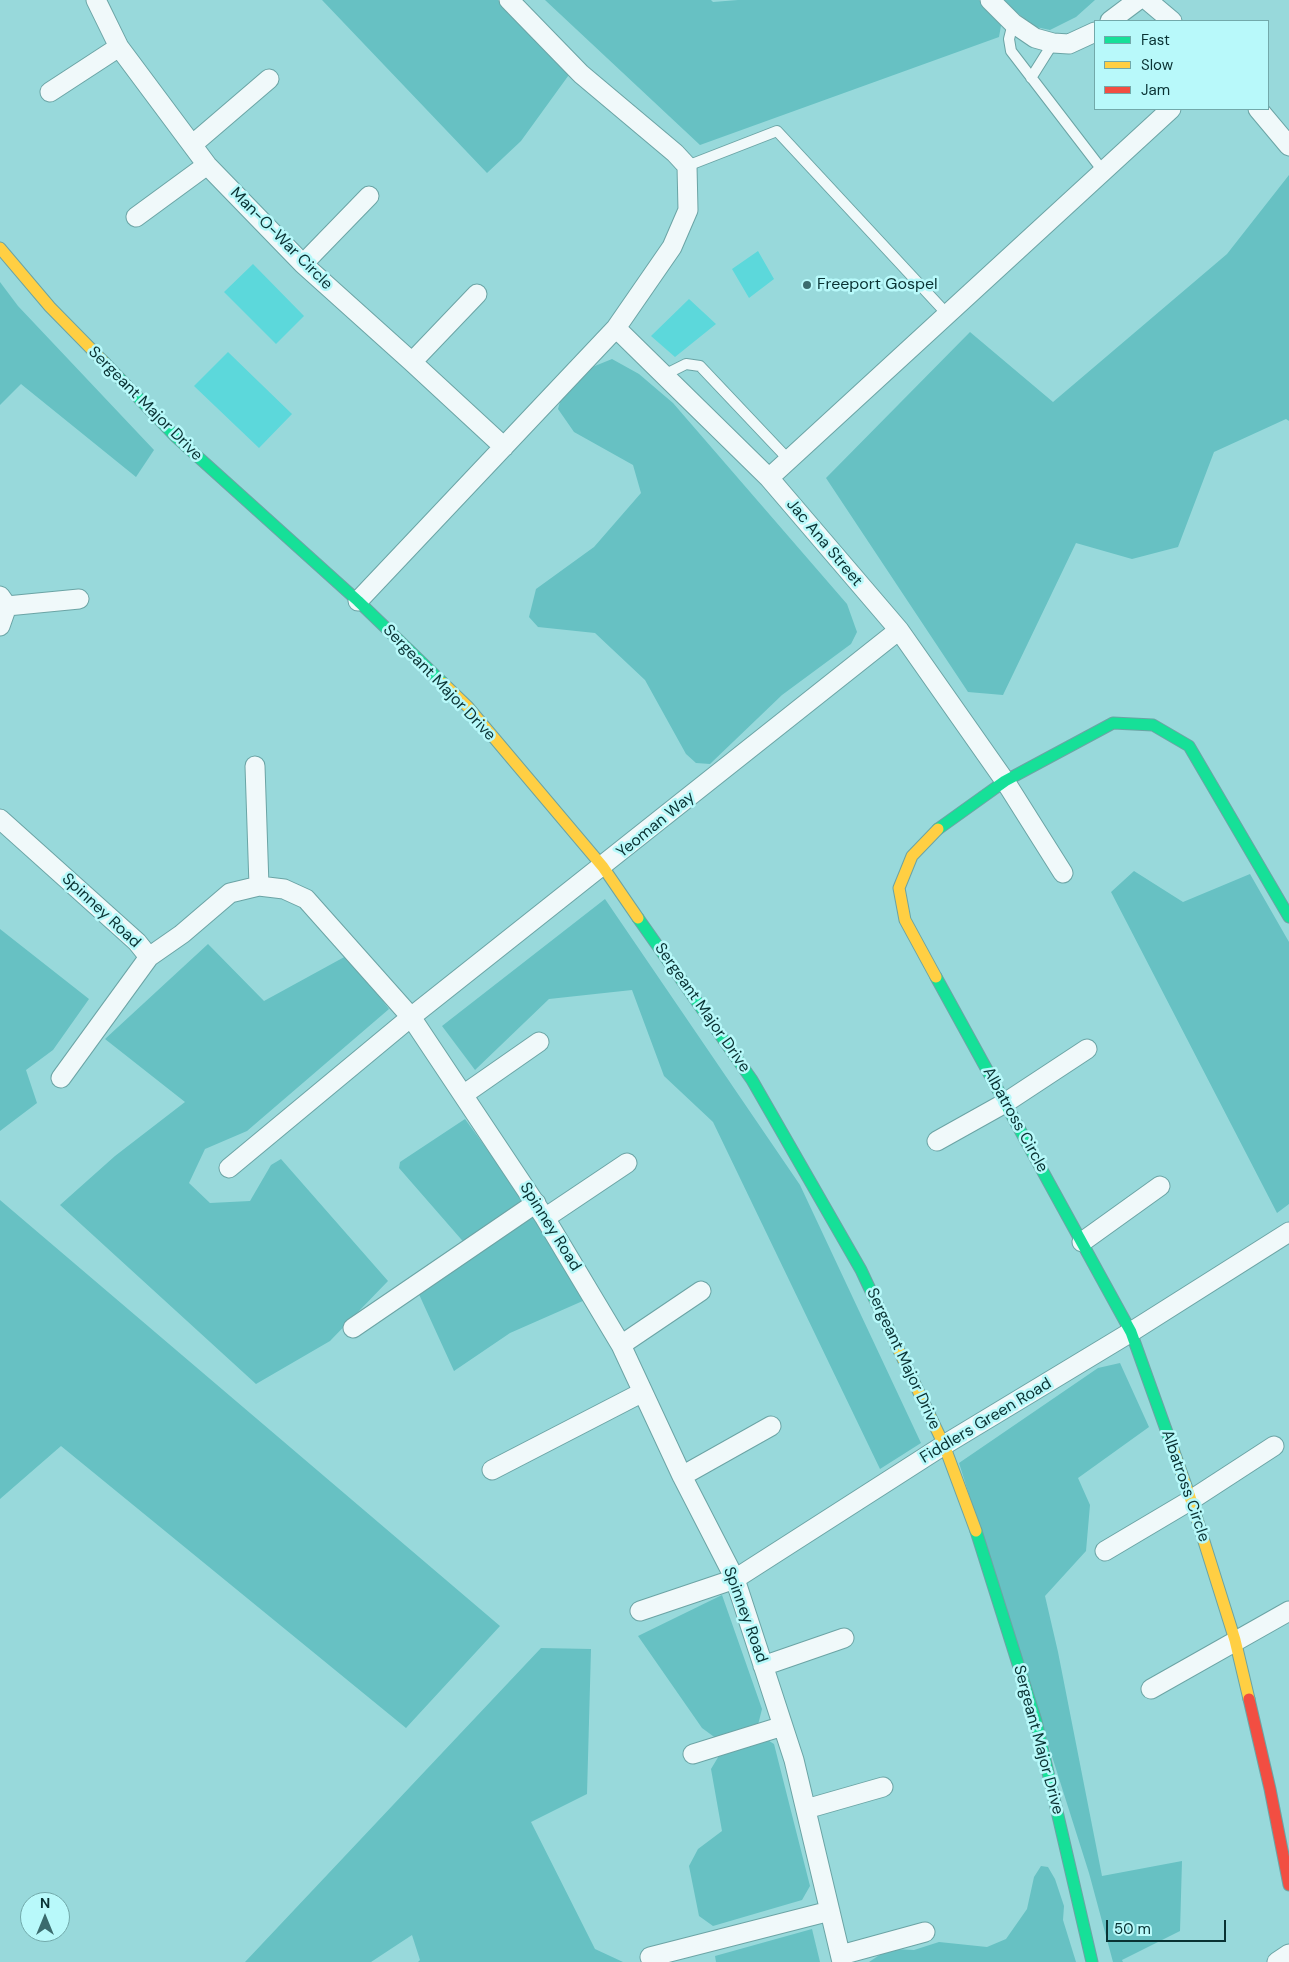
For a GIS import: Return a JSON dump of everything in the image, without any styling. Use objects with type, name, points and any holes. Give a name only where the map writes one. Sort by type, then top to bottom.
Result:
[{"type":"street","name":"Man-O-War Circle","points":[[96,0],[119,48],[207,165],[303,264],[504,447]]},
{"type":"street","points":[[358,601],[616,328],[672,247],[688,210],[687,166],[675,153],[581,74],[509,0]]},
{"type":"street","points":[[990,0],[1013,23],[1035,38],[1053,43],[1069,44],[1094,32]]},
{"type":"street","points":[[1111,20],[1138,0]]},
{"type":"street","points":[[1148,0],[1171,20]]},
{"type":"street","points":[[50,92],[119,48]]},
{"type":"street","points":[[192,145],[268,79]]},
{"type":"street","points":[[769,478],[1170,110]]},
{"type":"street","points":[[1259,110],[1289,146]]},
{"type":"street","points":[[136,217],[207,165]]},
{"type":"street","points":[[303,264],[369,196]]},
{"type":"street","name":"Sergeant Major Drive","points":[[0,248],[50,307],[176,437],[358,601],[468,707],[603,866],[752,1080],[861,1270],[944,1445],[984,1551],[1036,1720],[1092,1962]]},
{"type":"street","points":[[412,362],[477,294]]},
{"type":"street","name":"Jac Ana Street","points":[[616,328],[769,478],[899,630],[1005,781],[1063,874]]},
{"type":"street","points":[[0,626],[4,601],[79,599]]},
{"type":"street","name":"Yeoman Way","points":[[229,1168],[411,1018],[899,630]]},
{"type":"street","name":"Albatross Circle","points":[[1289,917],[1190,746],[1153,726],[1113,723],[1005,781],[939,828],[912,856],[899,888],[905,920],[1131,1332],[1191,1500],[1235,1640],[1270,1789],[1289,1885]]},
{"type":"street","points":[[255,766],[259,886]]},
{"type":"street","name":"Spinney Road","points":[[0,819],[137,942],[149,957],[182,934],[230,893],[259,886],[284,889],[306,899],[411,1018],[540,1210],[621,1345],[682,1476],[736,1580],[794,1760],[842,1958]]},
{"type":"street","points":[[61,1078],[149,957]]},
{"type":"street","points":[[463,1095],[539,1042]]},
{"type":"street","points":[[937,1141],[1005,1103],[1087,1049]]},
{"type":"street","points":[[353,1328],[540,1210],[628,1163]]},
{"type":"street","points":[[1082,1242],[1160,1186]]},
{"type":"street","name":"Fiddlers Green Road","points":[[640,1611],[736,1580],[944,1445],[1131,1332],[1289,1232]]},
{"type":"street","points":[[621,1345],[702,1291]]},
{"type":"street","points":[[492,1470],[643,1392]]},
{"type":"street","points":[[682,1476],[771,1426]]},
{"type":"street","points":[[1105,1551],[1191,1500],[1274,1446]]},
{"type":"street","points":[[1151,1689],[1289,1611]]},
{"type":"street","points":[[764,1666],[844,1638]]},
{"type":"street","points":[[693,1754],[783,1726]]},
{"type":"street","points":[[806,1809],[882,1787]]},
{"type":"street","points":[[650,1957],[830,1911]]},
{"type":"street","points":[[842,1958],[925,1932]]},
{"type":"street","points":[[1277,1962],[1289,1954]]},
{"type":"lane","points":[[1013,23],[1009,39],[1011,51],[1103,171]]},
{"type":"lane","points":[[1031,78],[1053,43]]},
{"type":"lane","points":[[687,166],[777,131],[947,314]]},
{"type":"lane","points":[[664,375],[686,364],[700,366],[788,459]]},
{"type":"shaded area","points":[[322,0],[498,0],[533,38],[571,72],[521,141],[487,173]]},
{"type":"shaded area","points":[[545,0],[711,0],[713,2],[738,0],[979,0],[1002,20],[999,37],[700,145]]},
{"type":"shaded area","points":[[1000,0],[1095,0],[1076,17],[1050,30],[1036,27]]},
{"type":"shaded area","points":[[1289,175],[1289,421],[1286,419],[1214,452],[1178,547],[1132,559],[1076,543],[1003,695],[968,692],[826,478],[970,332],[1053,402],[1227,254]]},
{"type":"shaded area","points":[[758,251],[774,279],[749,298],[732,269]]},
{"type":"shaded area","points":[[253,264],[304,316],[276,344],[224,292]]},
{"type":"shaded area","points":[[0,282],[18,306],[154,450],[136,477],[21,384],[0,405]]},
{"type":"shaded area","points":[[689,299],[716,324],[675,357],[651,336]]},
{"type":"shaded area","points":[[228,352],[292,414],[259,448],[194,386]]},
{"type":"shaded area","points":[[612,359],[639,374],[673,403],[847,604],[857,632],[851,644],[782,695],[710,764],[696,763],[686,754],[645,680],[595,633],[538,627],[529,617],[536,589],[594,547],[641,493],[633,465],[574,432],[558,409],[562,395],[585,370]]},
{"type":"shaded area","points":[[1134,871],[1183,902],[1250,874],[1289,942],[1289,1204],[1277,1213],[1111,892]]},
{"type":"shaded area","points":[[605,899],[800,1185],[921,1443],[880,1469],[713,1122],[664,1076],[632,990],[549,999],[475,1070],[442,1026]]},
{"type":"shaded area","points":[[0,929],[89,999],[53,1050],[26,1070],[37,1103],[0,1131]]},
{"type":"shaded area","points":[[208,944],[264,1001],[348,955],[389,1009],[247,1131],[205,1149],[189,1183],[210,1203],[250,1201],[271,1165],[281,1159],[388,1281],[330,1341],[256,1384],[60,1205],[115,1156],[185,1102],[105,1039]]},
{"type":"shaded area","points":[[465,1119],[551,1237],[585,1300],[510,1333],[454,1371],[417,1290],[474,1254],[399,1168],[400,1162]]},
{"type":"shaded area","points":[[0,1200],[500,1626],[406,1728],[61,1446],[0,1499]]},
{"type":"shaded area","points":[[1120,1363],[1149,1427],[1078,1478],[1090,1505],[1086,1551],[1045,1596],[1058,1652],[1102,1876],[1182,1861],[1180,1931],[1122,1960],[1123,1962],[1113,1962],[1089,1873],[959,1463],[1098,1368]]},
{"type":"shaded area","points":[[722,1595],[762,1709],[758,1725],[717,1739],[702,1728],[638,1636]]},
{"type":"shaded area","points":[[541,1648],[591,1649],[587,1794],[531,1822],[595,1949],[623,1962],[418,1962],[420,1960],[412,1935],[371,1962],[245,1962]]},
{"type":"shaded area","points":[[766,1739],[774,1744],[810,1886],[802,1900],[713,1926],[699,1916],[689,1866],[698,1849],[722,1831],[711,1769],[720,1754]]},
{"type":"shaded area","points":[[1041,1866],[1048,1867],[1055,1879],[1064,1906],[1063,1920],[1076,1962],[869,1962],[881,1954],[894,1949],[914,1950],[939,1942],[987,1947],[1006,1939],[1027,1909],[1034,1877]]},
{"type":"shaded area","points":[[812,1929],[820,1962],[716,1962],[715,1956]]},
{"type":"traffic: fast","points":[[104,362],[176,437],[358,601],[443,683]]},
{"type":"traffic: fast","points":[[938,829],[1005,781],[1113,723],[1153,725],[1189,746],[1289,917]]},
{"type":"traffic: fast","points":[[638,918],[752,1080],[861,1270],[892,1336]]},
{"type":"traffic: fast","points":[[936,977],[1131,1332],[1173,1449]]},
{"type":"traffic: fast","points":[[976,1531],[1036,1721],[1092,1962]]},
{"type":"traffic: slow","points":[[0,248],[50,307],[104,362]]},
{"type":"traffic: slow","points":[[443,683],[468,707],[603,867],[638,918]]},
{"type":"traffic: slow","points":[[936,977],[905,920],[899,888],[912,856],[938,829]]},
{"type":"traffic: slow","points":[[892,1336],[944,1445],[976,1531]]},
{"type":"traffic: slow","points":[[1173,1449],[1235,1640],[1249,1699]]},
{"type":"traffic: jam","points":[[1249,1699],[1270,1789],[1289,1885]]},
{"type":"place","name":"Freeport Gospel","points":[[807,285]]}]
